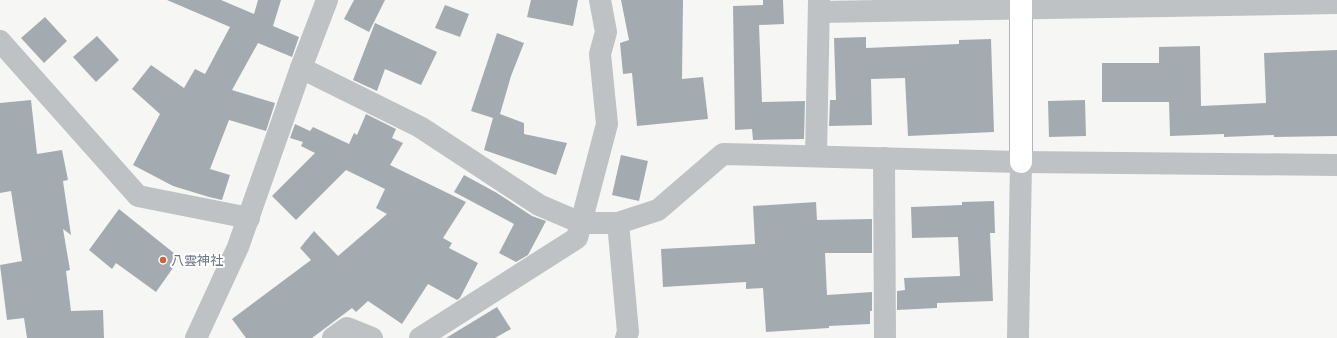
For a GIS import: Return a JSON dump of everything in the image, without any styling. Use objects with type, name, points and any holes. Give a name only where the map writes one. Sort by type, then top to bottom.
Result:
[{"type":"street","points":[[196,338],[238,247],[301,68],[327,0]]},
{"type":"street","points":[[420,338],[577,238],[607,124],[600,54],[606,32],[600,0]]},
{"type":"street","points":[[816,156],[819,6],[1337,3]]},
{"type":"street","points":[[1018,338],[1021,162],[1021,4]]},
{"type":"street","points":[[0,41],[138,196],[249,218]]},
{"type":"street","points":[[301,68],[420,127],[539,205],[581,222],[618,223],[658,210],[723,154],[1021,162],[1337,166]]},
{"type":"street","points":[[884,158],[885,338]]},
{"type":"street","points":[[618,223],[628,332],[626,338]]},
{"type":"street","points":[[333,338],[347,328],[372,338]]},
{"type":"building","points":[[167,0],[221,0],[254,14],[258,0],[281,0],[273,26],[299,37],[292,57],[258,43],[232,90],[275,103],[266,131],[229,120],[210,169],[230,175],[222,200],[173,186],[133,165],[160,114],[132,89],[151,65],[184,88],[195,69],[205,74],[230,27]]},
{"type":"building","points":[[354,0],[385,0],[369,32],[344,19]]},
{"type":"building","points":[[531,0],[578,0],[573,26],[527,17]]},
{"type":"building","points":[[621,0],[683,0],[682,79],[703,77],[708,119],[637,126],[632,73],[623,74],[620,43],[629,40]]},
{"type":"building","points":[[763,0],[783,0],[784,24],[759,25],[762,102],[805,101],[804,139],[753,140],[752,129],[735,130],[733,6],[763,5]]},
{"type":"building","points":[[445,5],[469,14],[460,37],[435,28]]},
{"type":"building","points":[[45,17],[67,41],[44,63],[21,38]]},
{"type":"building","points":[[375,23],[437,52],[421,85],[385,69],[377,91],[353,80]]},
{"type":"building","points":[[497,33],[524,43],[511,76],[500,114],[524,123],[524,134],[567,143],[556,175],[484,150],[493,118],[471,111]]},
{"type":"building","points":[[97,36],[119,60],[96,82],[73,57]]},
{"type":"building","points":[[866,37],[866,48],[959,44],[959,40],[991,39],[994,132],[908,136],[905,78],[871,79],[872,125],[829,126],[830,100],[836,100],[834,38]]},
{"type":"building","points":[[1200,46],[1201,106],[1266,103],[1264,53],[1337,50],[1337,136],[1274,137],[1274,135],[1224,137],[1224,134],[1170,136],[1169,102],[1102,102],[1102,63],[1159,63],[1159,47]]},
{"type":"building","points":[[31,100],[37,154],[62,150],[68,180],[63,181],[71,235],[63,229],[70,270],[66,271],[71,311],[103,310],[104,338],[27,338],[24,318],[7,320],[0,265],[22,261],[11,191],[0,193],[0,103]]},
{"type":"building","points":[[1085,100],[1086,136],[1049,137],[1048,101]]},
{"type":"building","points":[[366,114],[396,129],[392,138],[403,143],[390,165],[466,202],[443,238],[452,243],[449,248],[478,263],[460,298],[457,300],[428,284],[402,324],[368,301],[356,312],[352,308],[312,338],[246,338],[232,319],[311,260],[300,248],[314,231],[338,256],[387,214],[376,208],[385,189],[346,170],[296,220],[272,196],[315,153],[301,146],[303,142],[290,138],[295,124],[310,131],[313,127],[349,144],[354,133],[357,135]]},
{"type":"building","points":[[621,155],[648,161],[639,201],[612,195]]},
{"type":"building","points":[[464,175],[497,193],[532,216],[546,221],[528,255],[516,262],[499,253],[514,224],[454,192]]},
{"type":"building","points":[[994,201],[995,233],[990,233],[993,301],[937,303],[937,308],[897,310],[897,291],[905,290],[904,278],[960,276],[958,237],[912,238],[911,207],[962,205],[962,202]]},
{"type":"building","points":[[816,202],[817,220],[872,219],[872,253],[825,253],[827,295],[872,292],[870,324],[766,332],[763,288],[746,289],[746,282],[663,287],[661,249],[755,244],[753,206]]},
{"type":"building","points":[[119,209],[180,258],[156,292],[116,263],[112,269],[89,250]]},
{"type":"building","points":[[497,307],[511,329],[495,338],[446,338]]},
{"type":"place","name":"八雲神社","points":[[163,260]]}]
